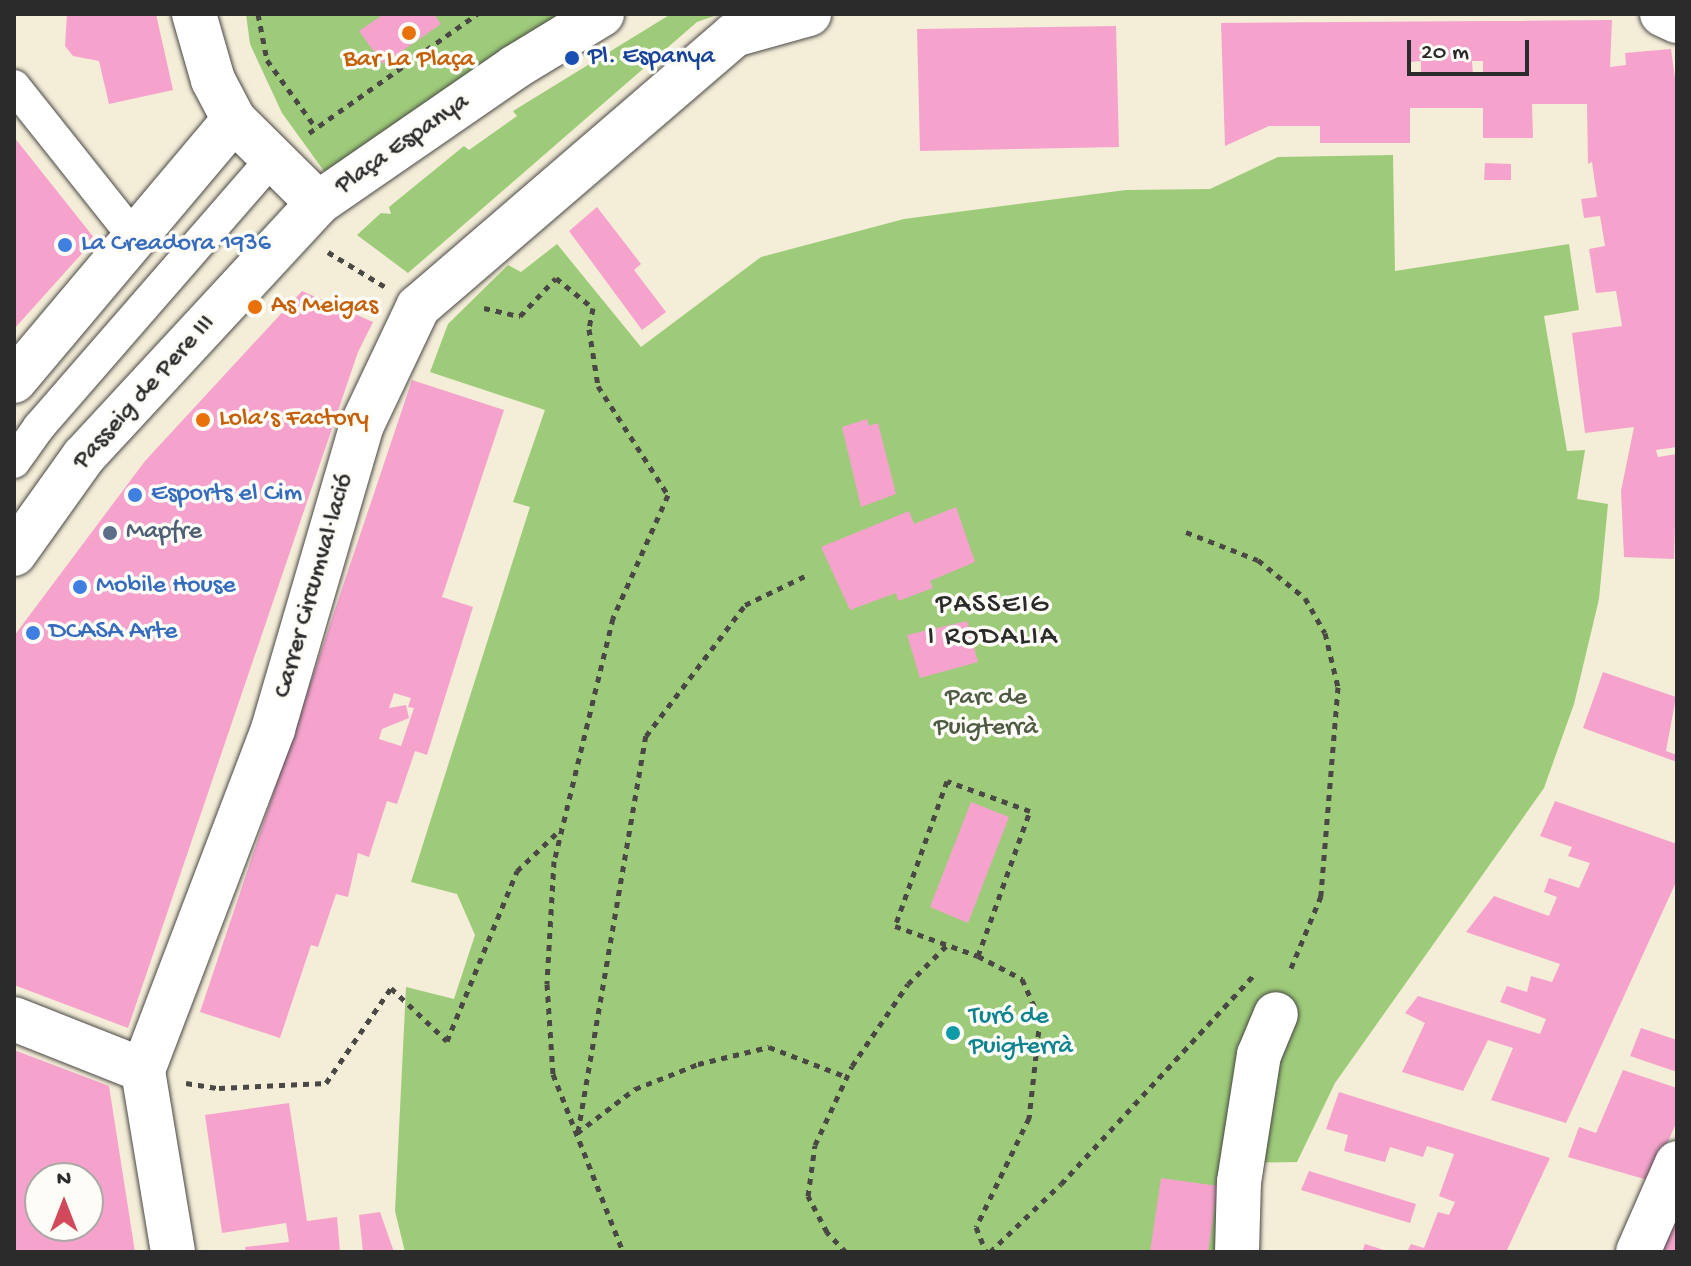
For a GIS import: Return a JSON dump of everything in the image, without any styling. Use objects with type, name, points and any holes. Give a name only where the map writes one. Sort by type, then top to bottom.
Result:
[{"type":"street","name":"Plaça Espanya","points":[[194,14],[213,80],[234,120],[272,159],[305,217],[515,67],[602,14]]},
{"type":"street","name":"Carrer Circumval·lació","points":[[143,1070],[273,729],[362,425],[425,302],[734,35],[809,14]]},
{"type":"street","points":[[1662,14],[1677,21]]},
{"type":"street","points":[[14,86],[135,238]]},
{"type":"street","points":[[14,381],[234,120]]},
{"type":"street","points":[[14,462],[272,159]]},
{"type":"street","name":"Passeig de Pere III","points":[[14,554],[84,456],[305,217]]},
{"type":"street","points":[[1237,1252],[1239,1182],[1271,987]]},
{"type":"street","points":[[14,1019],[143,1070],[173,1252]]},
{"type":"street","points":[[1638,1252],[1677,1163]]},
{"type":"path","points":[[258,14],[267,60],[316,128],[477,14]]},
{"type":"path","points":[[305,217],[425,302],[520,316],[556,278],[593,308],[589,329],[598,386],[668,495],[613,618],[554,861],[547,984],[553,1074],[623,1252]]},
{"type":"path","points":[[1186,532],[1258,560],[1305,598],[1325,633],[1338,687],[1321,896],[1290,972],[1271,987]]},
{"type":"path","points":[[577,1133],[646,736],[745,605],[807,575]]},
{"type":"path","points":[[978,956],[1030,811],[947,781],[895,926],[978,956],[1022,979],[1040,1019],[1029,1118],[976,1227],[988,1252],[1061,1184],[1248,977],[1271,987]]},
{"type":"path","points":[[197,1086],[326,1083],[391,988],[447,1041],[517,871],[563,828]]},
{"type":"path","points":[[846,1252],[827,1232],[808,1196],[815,1145],[847,1077],[908,984],[947,945]]},
{"type":"path","points":[[1271,987],[1290,972]]},
{"type":"path","points":[[577,1133],[635,1089],[698,1064],[769,1047],[847,1077]]},
{"type":"green space","points":[[246,14],[565,14],[329,178],[282,113],[250,44]]},
{"type":"green space","points":[[671,14],[720,14],[697,22],[408,273],[357,235],[381,213],[391,214],[389,207],[464,146],[469,150],[517,116],[513,111]]},
{"type":"green space","name":"Parc de Puigterrà","points":[[1393,155],[1395,271],[1569,244],[1579,310],[1544,316],[1567,451],[1585,450],[1577,499],[1608,504],[1599,599],[1574,704],[1544,788],[1335,1083],[1297,1162],[1227,1163],[1221,1252],[405,1252],[395,1211],[406,987],[454,999],[475,935],[457,894],[411,882],[530,507],[513,502],[545,410],[430,372],[448,324],[508,265],[521,272],[557,244],[641,347],[761,257],[904,219],[1126,190],[1210,189],[1278,157]]},
{"type":"building","points":[[67,14],[156,14],[173,90],[109,104],[99,61],[73,56],[65,46]]},
{"type":"building","points":[[384,14],[434,14],[441,24],[383,64],[359,31]]},
{"type":"building","points":[[1612,20],[1610,67],[1626,65],[1625,53],[1671,49],[1677,93],[1677,447],[1656,450],[1658,457],[1677,454],[1674,559],[1624,557],[1621,491],[1634,427],[1585,433],[1572,333],[1622,326],[1616,291],[1596,293],[1589,249],[1605,246],[1600,216],[1584,218],[1581,199],[1597,197],[1592,162],[1588,164],[1587,104],[1532,104],[1533,138],[1483,138],[1483,108],[1410,108],[1410,143],[1320,143],[1320,126],[1269,126],[1225,146],[1221,23]],"holes":[[[1421,61],[1421,75],[1411,76],[1410,62]],[[1472,61],[1483,61],[1483,76],[1473,76]]]},
{"type":"building","points":[[1116,26],[1119,147],[920,151],[917,29]]},
{"type":"building","points":[[14,137],[95,239],[14,329]]},
{"type":"building","points":[[1485,163],[1511,164],[1511,180],[1484,180]]},
{"type":"building","points":[[597,207],[641,264],[634,270],[666,312],[642,330],[569,231]]},
{"type":"building","points":[[302,291],[373,322],[358,352],[128,1028],[14,985],[14,636],[145,461]]},
{"type":"building","points":[[412,380],[504,410],[442,597],[473,607],[427,755],[415,751],[397,804],[387,801],[369,857],[358,853],[348,897],[336,894],[318,947],[311,945],[280,1038],[200,1012]],"holes":[[[394,693],[411,698],[408,707],[414,708],[401,746],[379,739],[382,729],[409,718],[406,705],[389,708]]]},
{"type":"building","points":[[867,419],[869,426],[878,423],[896,494],[861,507],[842,427]]},
{"type":"building","points":[[956,507],[975,562],[930,581],[933,588],[898,601],[896,593],[850,610],[821,547],[909,511],[914,524]]},
{"type":"building","points":[[967,621],[978,662],[920,678],[907,635]]},
{"type":"building","points":[[1603,672],[1676,697],[1666,751],[1677,755],[1677,762],[1583,728]]},
{"type":"building","points":[[1555,801],[1677,844],[1677,880],[1566,1123],[1491,1100],[1513,1048],[1488,1040],[1463,1091],[1402,1072],[1425,1023],[1405,1013],[1418,996],[1540,1034],[1546,1019],[1500,1002],[1507,986],[1527,992],[1531,976],[1552,982],[1560,964],[1466,932],[1494,896],[1549,916],[1557,897],[1544,892],[1549,878],[1579,888],[1590,863],[1568,856],[1572,847],[1540,836]]},
{"type":"building","points":[[971,802],[1009,817],[968,923],[930,907]]},
{"type":"building","points":[[1641,1028],[1677,1040],[1677,1072],[1630,1056]]},
{"type":"building","points":[[14,1050],[109,1086],[135,1252],[14,1252]]},
{"type":"building","points":[[1623,1070],[1677,1088],[1677,1121],[1651,1181],[1568,1157],[1579,1127],[1596,1133]]},
{"type":"building","points":[[1339,1092],[1550,1158],[1506,1252],[1407,1252],[1411,1244],[1424,1248],[1438,1212],[1449,1215],[1455,1202],[1439,1196],[1454,1154],[1427,1146],[1423,1157],[1390,1147],[1385,1162],[1344,1151],[1348,1135],[1326,1129]]},
{"type":"building","points":[[289,1103],[307,1221],[337,1217],[340,1252],[246,1252],[245,1247],[289,1242],[286,1223],[222,1233],[205,1115]]},
{"type":"building","points":[[1309,1171],[1416,1204],[1410,1223],[1301,1190]]},
{"type":"building","points":[[1161,1178],[1218,1186],[1208,1252],[1150,1252]]},
{"type":"building","points":[[1677,1208],[1677,1252],[1658,1252]]},
{"type":"building","points":[[380,1212],[394,1252],[363,1252],[359,1215]]},
{"type":"building","points":[[1365,1244],[1387,1251],[1362,1252]]},
{"type":"place","name":"Bar La Plaça","points":[[409,33]]},
{"type":"place","name":"Pl. Espanya","points":[[572,58]]},
{"type":"place","name":"La Creadora 1936","points":[[65,245]]},
{"type":"place","name":"As Meigas","points":[[255,307]]},
{"type":"place","name":"Lola’s Factory","points":[[203,420]]},
{"type":"place","name":"Esports el Cim","points":[[135,495]]},
{"type":"place","name":"Mapfre","points":[[110,533]]},
{"type":"place","name":"Mobile House","points":[[80,587]]},
{"type":"place","name":"DCASA Arte","points":[[33,633]]},
{"type":"place","name":"Turó de Puigterrà","points":[[953,1033]]},
{"type":"district","name":"PASSEIG I RODALIA","points":[[993,622]]}]
